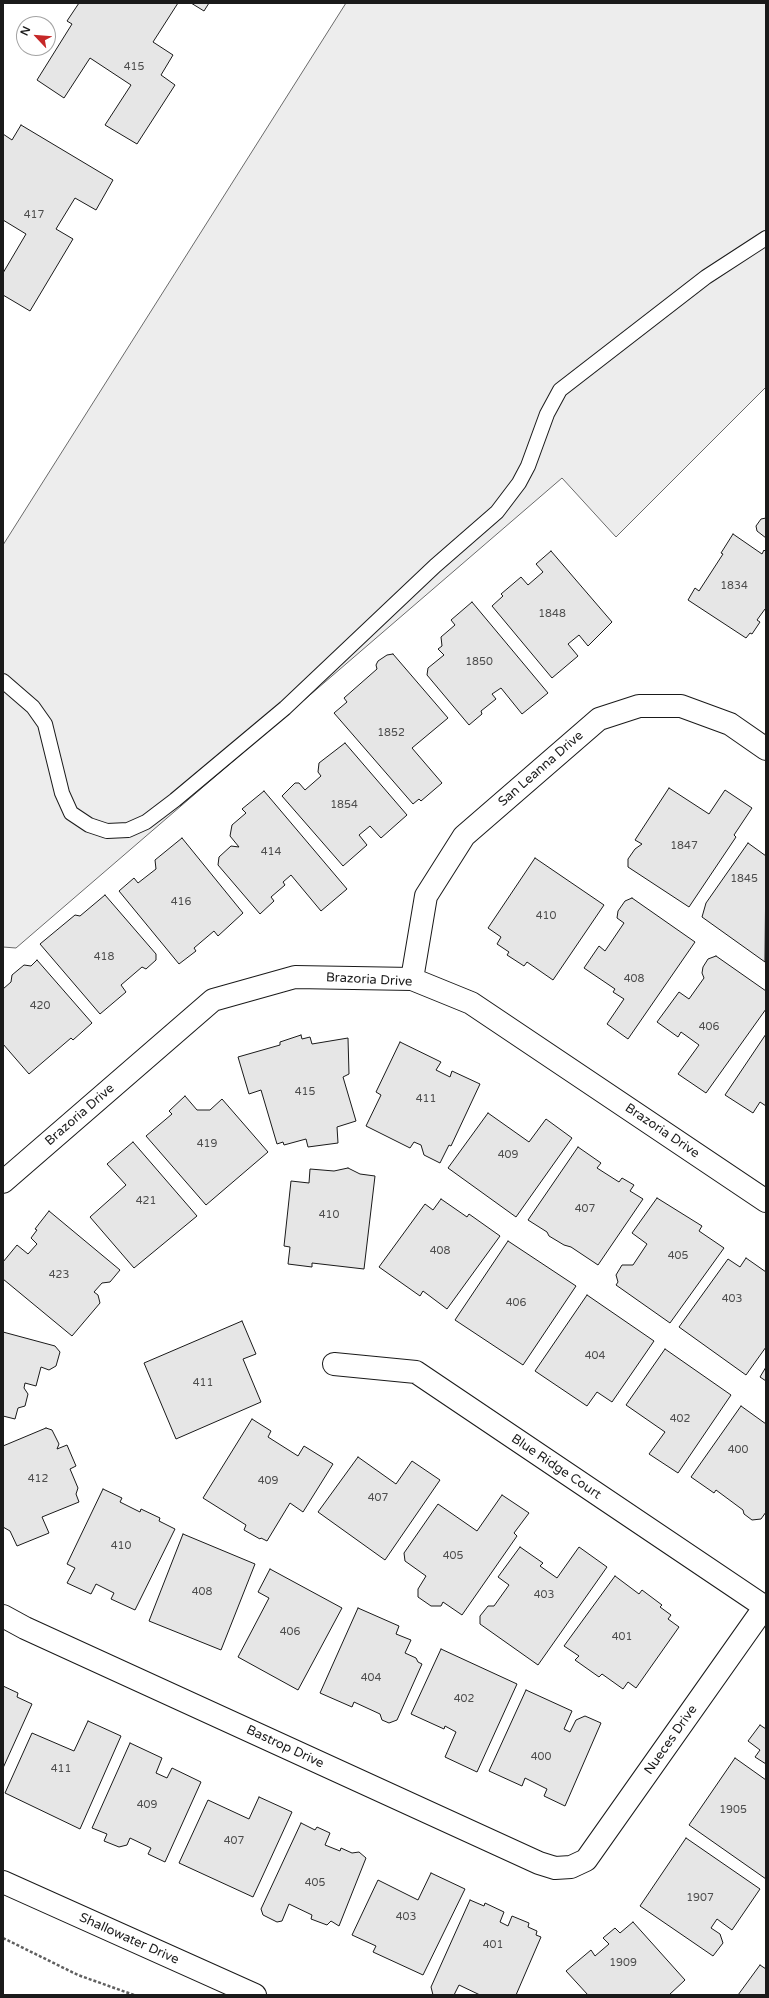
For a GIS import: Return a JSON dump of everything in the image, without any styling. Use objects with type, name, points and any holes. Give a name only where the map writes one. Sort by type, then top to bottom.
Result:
[{"type":"street","name":"San Leanna Drive","points":[[412,979],[426,896],[464,836],[598,719],[638,706],[680,706],[730,724],[766,749]]},
{"type":"street","name":"Brazoria Drive","points":[[3,1182],[213,1000],[295,977],[412,979],[471,1003],[766,1201]]},
{"type":"street","name":"Blue Ridge Court","points":[[334,1364],[416,1372],[765,1606]]},
{"type":"street","name":"Nueces Drive","points":[[571,1867],[586,1860],[765,1606]]},
{"type":"street","name":"Bastrop Drive","points":[[3,1616],[25,1628],[539,1863],[555,1868],[571,1867]]},
{"type":"street","name":"Shallowater Drive","points":[[3,1882],[255,1995]]},
{"type":"lane","points":[[3,681],[33,707],[45,724],[62,793],[72,813],[89,825],[107,831],[128,830],[146,822],[169,806],[285,708],[435,566],[497,512],[519,483],[528,466],[552,402],[566,385],[706,276],[766,238]]},
{"type":"path","points":[[3,1938],[78,1975],[134,1995]]},
{"type":"shaded area","points":[[346,3],[766,3],[766,387],[616,537],[562,478],[16,948],[3,947],[3,545]]},
{"type":"building","points":[[79,3],[178,3],[153,42],[173,55],[161,75],[175,85],[137,144],[105,125],[131,85],[90,58],[64,98],[37,80],[52,56],[56,56],[56,50],[72,24],[67,21]]},
{"type":"building","points":[[191,3],[209,3],[204,11]]},
{"type":"building","points":[[21,125],[113,180],[96,210],[75,198],[56,229],[73,239],[30,311],[3,295],[3,273],[26,234],[3,220],[3,134],[12,140]]},
{"type":"building","points":[[766,518],[766,538],[757,531],[756,526],[761,519]]},
{"type":"building","points":[[733,534],[762,554],[764,550],[766,552],[766,610],[765,609],[757,620],[760,622],[752,634],[750,633],[746,638],[688,600],[695,588],[699,591],[723,554],[721,553]]},
{"type":"building","points":[[551,551],[612,622],[588,646],[579,635],[568,644],[578,656],[552,678],[492,606],[503,596],[501,594],[521,577],[528,585],[543,572],[536,564]]},
{"type":"building","points":[[472,602],[548,693],[522,714],[501,688],[492,694],[496,699],[481,711],[482,714],[469,725],[427,675],[428,668],[444,655],[438,649],[442,646],[441,637],[455,625],[451,620]]},
{"type":"building","points":[[393,654],[448,718],[412,748],[442,783],[421,801],[419,799],[413,804],[334,713],[347,702],[344,698],[377,669],[376,665],[378,661],[387,655]]},
{"type":"building","points":[[345,743],[407,815],[381,838],[370,826],[359,835],[367,845],[343,866],[282,796],[295,783],[299,783],[305,790],[321,776],[318,772],[319,763]]},
{"type":"building","points":[[669,788],[709,814],[725,790],[752,808],[734,835],[736,837],[689,907],[628,867],[628,859],[635,849],[642,844],[635,840]]},
{"type":"building","points":[[264,791],[347,889],[321,911],[291,875],[283,882],[285,885],[271,897],[274,901],[260,914],[218,865],[219,857],[231,846],[239,847],[230,836],[232,825],[246,813],[242,809]]},
{"type":"building","points":[[182,838],[243,913],[218,936],[214,931],[194,948],[196,951],[179,964],[119,891],[134,878],[138,883],[156,869],[155,860]]},
{"type":"building","points":[[748,843],[766,856],[765,962],[702,917],[706,903]]},
{"type":"building","points":[[535,858],[604,905],[553,980],[527,962],[524,966],[507,955],[509,952],[497,944],[501,937],[488,928]]},
{"type":"building","points":[[105,895],[156,954],[156,960],[146,969],[142,967],[121,985],[126,992],[100,1014],[40,944],[75,915],[80,916]]},
{"type":"building","points":[[632,898],[695,942],[628,1039],[607,1024],[624,999],[613,992],[615,989],[584,968],[599,946],[605,951],[624,923],[617,918],[618,911],[625,901]]},
{"type":"building","points":[[716,956],[766,991],[766,1009],[706,1093],[678,1074],[699,1045],[681,1032],[678,1037],[657,1022],[679,992],[689,999],[704,978],[702,973],[703,967],[708,959]]},
{"type":"building","points":[[37,960],[92,1023],[73,1040],[71,1038],[29,1074],[3,1044],[3,989],[11,982],[12,975],[24,965],[31,966]]},
{"type":"building","points":[[766,1034],[766,1106],[760,1102],[753,1113],[725,1095]]},
{"type":"building","points":[[301,1035],[302,1039],[310,1037],[312,1044],[348,1038],[349,1074],[343,1077],[356,1121],[337,1127],[338,1143],[308,1147],[306,1139],[284,1145],[283,1142],[277,1144],[261,1090],[249,1094],[238,1057],[280,1045],[280,1042]]},
{"type":"building","points":[[400,1042],[441,1062],[436,1070],[450,1077],[452,1071],[480,1084],[451,1146],[449,1145],[440,1163],[424,1155],[421,1145],[414,1142],[410,1148],[366,1126],[381,1095],[376,1092]]},
{"type":"building","points":[[185,1096],[197,1110],[210,1110],[222,1099],[268,1152],[206,1205],[146,1136],[172,1114],[169,1111]]},
{"type":"building","points":[[488,1113],[529,1142],[546,1119],[572,1138],[516,1217],[448,1168]]},
{"type":"building","points":[[133,1142],[197,1216],[134,1268],[90,1217],[126,1185],[107,1164]]},
{"type":"building","points":[[578,1147],[601,1163],[597,1168],[619,1182],[622,1178],[634,1185],[630,1191],[643,1199],[598,1265],[571,1247],[564,1245],[549,1236],[547,1232],[528,1220]]},
{"type":"building","points":[[348,1168],[360,1174],[375,1176],[364,1269],[312,1263],[312,1267],[288,1264],[290,1247],[284,1246],[291,1181],[309,1183],[310,1169],[334,1171]]},
{"type":"building","points":[[657,1198],[702,1226],[699,1231],[724,1248],[670,1323],[616,1285],[618,1282],[616,1275],[622,1265],[633,1265],[647,1244],[632,1233]]},
{"type":"building","points":[[441,1199],[467,1217],[469,1214],[500,1236],[447,1309],[423,1291],[420,1296],[379,1267],[425,1204],[433,1210]]},
{"type":"building","points":[[49,1211],[120,1270],[110,1282],[102,1283],[94,1292],[98,1295],[100,1303],[72,1336],[3,1279],[3,1262],[17,1245],[28,1254],[37,1244],[31,1238],[37,1230],[35,1229]]},
{"type":"building","points":[[508,1241],[576,1286],[523,1365],[455,1320]]},
{"type":"building","points":[[746,1258],[766,1272],[766,1347],[746,1375],[679,1327],[728,1259],[740,1267]]},
{"type":"building","points":[[587,1295],[654,1341],[612,1402],[597,1392],[587,1406],[535,1371]]},
{"type":"building","points":[[242,1321],[256,1354],[243,1359],[261,1402],[176,1439],[144,1363]]},
{"type":"building","points":[[3,1332],[55,1346],[60,1352],[56,1366],[49,1370],[41,1367],[36,1386],[25,1383],[24,1388],[28,1394],[25,1406],[18,1408],[15,1419],[3,1416]]},
{"type":"building","points":[[665,1349],[731,1395],[678,1473],[649,1454],[665,1432],[626,1405]]},
{"type":"building","points":[[766,1367],[766,1381],[760,1377]]},
{"type":"building","points":[[741,1406],[766,1424],[766,1512],[761,1519],[752,1520],[744,1514],[743,1510],[716,1490],[714,1493],[691,1477]]},
{"type":"building","points":[[252,1419],[271,1431],[268,1437],[298,1456],[304,1446],[333,1464],[303,1512],[290,1503],[267,1541],[261,1538],[260,1539],[244,1530],[246,1525],[203,1498]]},
{"type":"building","points":[[46,1428],[52,1430],[59,1444],[57,1449],[67,1445],[76,1466],[70,1469],[78,1488],[76,1494],[79,1502],[42,1517],[49,1533],[17,1546],[10,1531],[3,1527],[3,1446]]},
{"type":"building","points":[[358,1457],[396,1484],[412,1461],[440,1480],[385,1560],[318,1512]]},
{"type":"building","points":[[103,1489],[122,1498],[120,1502],[140,1512],[141,1509],[160,1518],[159,1521],[175,1529],[135,1610],[111,1599],[114,1593],[96,1584],[91,1594],[67,1583],[75,1568],[67,1564]]},
{"type":"building","points":[[502,1495],[529,1513],[514,1533],[517,1536],[462,1615],[443,1602],[441,1606],[431,1606],[418,1597],[418,1589],[426,1576],[405,1561],[404,1553],[438,1504],[477,1531]]},
{"type":"building","points":[[183,1534],[255,1564],[221,1650],[149,1621]]},
{"type":"building","points":[[520,1547],[543,1563],[540,1566],[557,1578],[579,1547],[607,1567],[538,1665],[480,1624],[480,1616],[488,1606],[494,1606],[509,1585],[498,1577]]},
{"type":"building","points":[[270,1569],[342,1608],[298,1690],[238,1657],[269,1598],[258,1592]]},
{"type":"building","points":[[615,1576],[639,1594],[642,1590],[662,1605],[660,1607],[671,1615],[668,1619],[679,1627],[636,1688],[628,1682],[623,1689],[602,1674],[599,1677],[575,1660],[579,1656],[564,1646]]},
{"type":"building","points":[[358,1608],[399,1626],[396,1634],[411,1640],[405,1653],[416,1658],[418,1662],[422,1664],[397,1720],[389,1723],[382,1720],[380,1714],[354,1702],[352,1707],[320,1693]]},
{"type":"building","points":[[441,1649],[517,1684],[477,1772],[445,1757],[456,1732],[445,1726],[444,1729],[411,1714]]},
{"type":"building","points":[[3,1686],[18,1693],[17,1697],[32,1704],[3,1768]]},
{"type":"building","points":[[526,1690],[572,1711],[564,1729],[570,1732],[576,1720],[585,1716],[601,1723],[565,1806],[544,1796],[547,1789],[525,1778],[522,1786],[489,1771]]},
{"type":"building","points":[[88,1721],[121,1736],[80,1829],[5,1793],[32,1733],[74,1751]]},
{"type":"building","points":[[760,1725],[766,1729],[766,1764],[755,1757],[760,1750],[748,1741]]},
{"type":"building","points":[[130,1743],[162,1758],[156,1773],[167,1778],[172,1768],[201,1782],[165,1862],[148,1854],[151,1848],[130,1838],[127,1845],[119,1847],[104,1841],[107,1834],[92,1828]]},
{"type":"building","points":[[735,1758],[766,1780],[766,1879],[689,1825]]},
{"type":"building","points":[[259,1797],[292,1812],[253,1897],[179,1863],[208,1800],[249,1819]]},
{"type":"building","points":[[301,1823],[315,1830],[317,1827],[330,1833],[325,1845],[340,1851],[341,1848],[352,1853],[359,1852],[366,1858],[339,1926],[331,1921],[327,1925],[311,1919],[312,1915],[289,1904],[282,1921],[277,1922],[263,1915],[261,1909]]},
{"type":"building","points":[[686,1838],[760,1889],[732,1930],[717,1919],[711,1928],[720,1934],[723,1943],[713,1956],[640,1906]]},
{"type":"building","points":[[431,1873],[465,1889],[423,1975],[373,1952],[376,1946],[352,1935],[378,1880],[418,1900]]},
{"type":"building","points":[[470,1900],[484,1906],[485,1903],[504,1912],[500,1922],[508,1926],[512,1916],[529,1923],[528,1927],[537,1931],[536,1935],[541,1937],[516,1995],[480,1995],[459,1985],[454,1995],[433,1995],[431,1987]]},
{"type":"building","points":[[633,1922],[685,1980],[669,1995],[588,1995],[566,1971],[591,1950],[595,1956],[609,1944],[603,1938],[615,1928],[620,1933]]},
{"type":"building","points":[[760,1965],[766,1969],[766,1995],[738,1995]]}]
